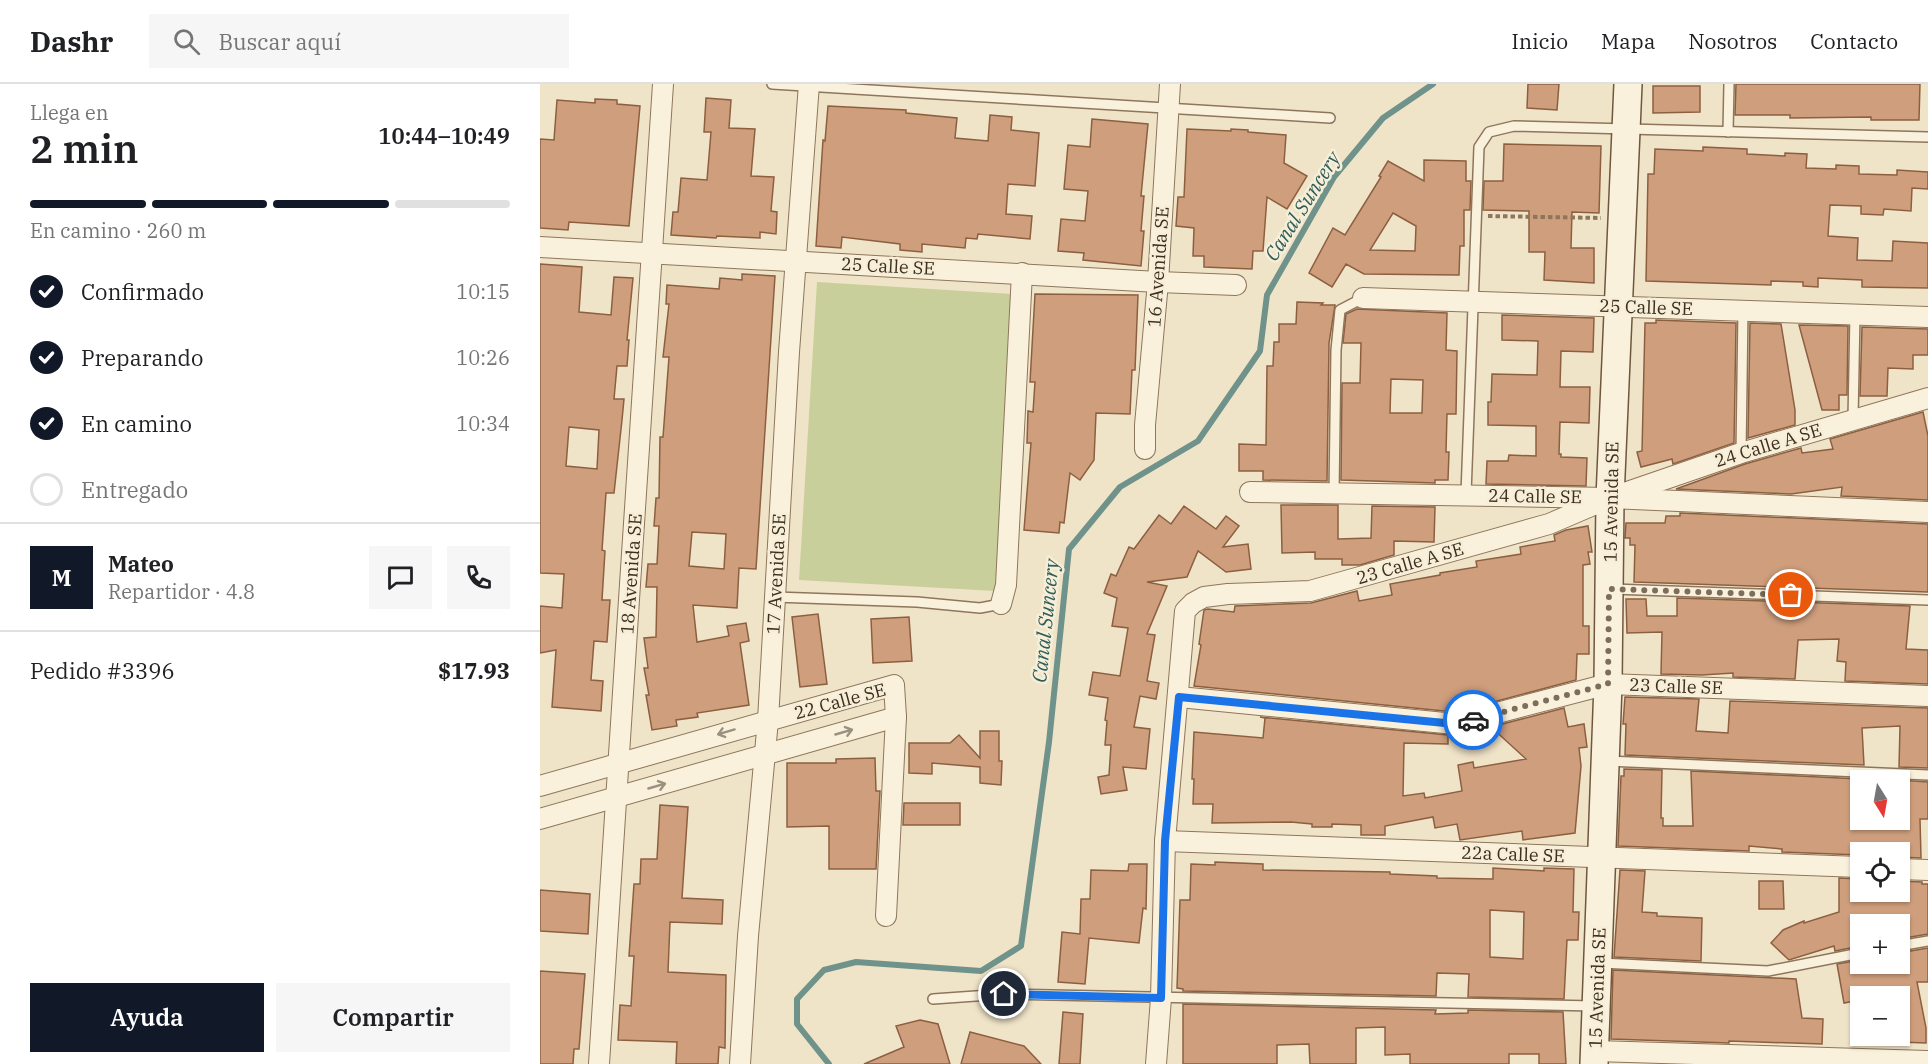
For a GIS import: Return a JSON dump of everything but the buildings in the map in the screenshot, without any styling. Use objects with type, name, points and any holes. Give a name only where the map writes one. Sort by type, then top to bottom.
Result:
[{"type":"street","name":"18 Avenida SE","points":[[599,1064],[663,84]]},
{"type":"street","name":"16 Avenida SE","points":[[1145,449],[1170,84]]},
{"type":"street","name":"15 Avenida SE","points":[[1594,1058],[1608,684],[1610,498],[1628,84]]},
{"type":"street","name":"17 Avenida SE","points":[[740,1064],[748,936],[768,720],[795,261],[809,85]]},
{"type":"street","name":"25 Calle SE","points":[[540,247],[1236,285]]},
{"type":"street","points":[[1000,603],[1006,585],[1023,273]]},
{"type":"street","name":"25 Calle SE","points":[[1363,298],[1928,317]]},
{"type":"street","name":"24 Calle A SE","points":[[1610,498],[1741,453],[1928,399]]},
{"type":"street","name":"24 Calle SE","points":[[1250,492],[1610,498],[1928,512]]},
{"type":"street","name":"23 Calle A SE","points":[[1179,697],[1185,611],[1204,597],[1310,591],[1550,524],[1610,498]]},
{"type":"street","name":"23 Calle SE","points":[[1179,697],[1455,724],[1608,684],[1928,696]]},
{"type":"street","name":"22 Calle SE","points":[[540,786],[894,686],[896,717],[540,819]]},
{"type":"street","points":[[1156,1064],[1161,998],[1165,841],[1179,697]]},
{"type":"street","points":[[885,916],[896,717]]},
{"type":"street","name":"22a Calle SE","points":[[1165,841],[1850,867]]},
{"type":"street","points":[[1910,869],[1928,870]]},
{"type":"street","points":[[1594,1058],[1928,1061]]},
{"type":"lane","points":[[772,84],[1330,118]]},
{"type":"lane","points":[[1728,132],[1729,84]]},
{"type":"lane","points":[[1466,495],[1479,147],[1489,132],[1514,126],[1928,137]]},
{"type":"lane","points":[[1334,493],[1336,350],[1340,310],[1363,298]]},
{"type":"lane","points":[[1741,453],[1743,310]]},
{"type":"lane","points":[[1853,419],[1855,315]]},
{"type":"lane","points":[[1609,589],[1928,600]]},
{"type":"lane","points":[[775,597],[917,602],[980,608],[1000,603]]},
{"type":"lane","points":[[1605,761],[1928,775]]},
{"type":"lane","points":[[1910,944],[1928,941]]},
{"type":"lane","points":[[1597,963],[1768,971],[1850,955]]},
{"type":"lane","points":[[933,999],[1004,994],[1597,1006]]},
{"type":"path","points":[[1476,216],[1623,218]]},
{"type":"green space","points":[[817,282],[1013,294],[995,591],[799,580]]},
{"type":"waterway","name":"Canal Suncery","points":[[829,1064],[797,1024],[797,999],[824,970],[856,962],[981,971],[1021,946],[1049,742],[1069,549],[1120,487],[1198,441],[1260,351],[1267,295],[1334,177],[1383,118],[1433,84]]},
{"type":"way so far","points":[[1473,720],[1608,684],[1609,589],[1791,595]]},
{"type":"route","points":[[1004,994],[1161,998],[1165,841],[1179,697],[1455,724],[1473,720]]}]
